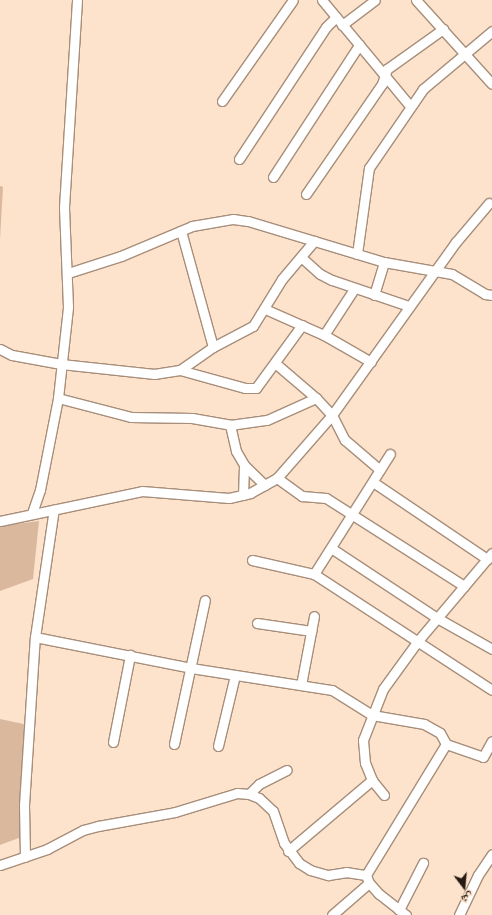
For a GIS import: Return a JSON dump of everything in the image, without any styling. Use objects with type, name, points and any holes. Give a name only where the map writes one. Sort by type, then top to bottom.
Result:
[{"type":"street","points":[[32,513],[40,490],[58,398],[61,364],[68,273],[64,207],[77,0]]},
{"type":"street","points":[[222,101],[294,0]]},
{"type":"street","points":[[322,0],[410,106]]},
{"type":"street","points":[[342,25],[375,0]]},
{"type":"street","points":[[416,0],[492,84]]},
{"type":"street","points":[[239,159],[326,27],[336,17]]},
{"type":"street","points":[[306,194],[382,84],[387,69],[443,29]]},
{"type":"street","points":[[357,254],[369,168],[423,89],[492,31]]},
{"type":"street","points":[[273,177],[358,45]]},
{"type":"street","points":[[0,521],[32,513],[142,491],[229,498],[242,496],[277,478],[332,415],[456,242],[489,203]]},
{"type":"street","points":[[68,273],[121,256],[204,222],[234,219],[248,221],[384,262],[436,271],[460,277],[485,294],[492,295]]},
{"type":"street","points":[[180,231],[213,347]]},
{"type":"street","points":[[180,370],[213,347],[253,326],[265,309],[282,279],[314,241]]},
{"type":"street","points":[[301,257],[320,274],[354,289],[409,306]]},
{"type":"street","points":[[374,295],[384,262]]},
{"type":"street","points":[[324,335],[354,289]]},
{"type":"street","points":[[265,309],[324,335],[371,362]]},
{"type":"street","points":[[0,349],[12,355],[61,364],[154,374],[180,370],[252,388],[261,384],[302,325]]},
{"type":"street","points":[[275,363],[316,398],[332,415],[345,440],[380,470]]},
{"type":"street","points":[[58,398],[131,417],[192,418],[230,424],[267,420],[316,398]]},
{"type":"street","points":[[230,424],[236,451],[244,466],[265,485]]},
{"type":"street","points":[[314,574],[390,454]]},
{"type":"street","points":[[242,496],[244,466]]},
{"type":"street","points":[[277,478],[302,496],[326,498],[464,586]]},
{"type":"street","points":[[373,482],[490,556],[417,642],[383,689],[363,740],[365,763],[372,780],[384,795]]},
{"type":"street","points":[[25,857],[24,805],[35,637],[54,509]]},
{"type":"street","points":[[331,548],[437,618],[492,649]]},
{"type":"street","points":[[252,560],[314,574],[492,690]]},
{"type":"street","points":[[174,744],[205,600]]},
{"type":"street","points":[[301,685],[314,616]]},
{"type":"street","points":[[257,623],[311,631]]},
{"type":"street","points":[[35,637],[190,668],[332,690],[372,715],[424,724],[440,733],[446,744],[483,757],[492,741]]},
{"type":"street","points":[[113,742],[130,656]]},
{"type":"street","points":[[218,746],[235,675]]},
{"type":"street","points":[[332,915],[367,879],[446,744]]},
{"type":"street","points":[[249,794],[259,784],[287,770]]},
{"type":"street","points":[[288,850],[372,780]]},
{"type":"street","points":[[0,865],[25,857],[98,826],[175,812],[237,794],[249,794],[259,798],[273,811],[288,850],[299,863],[310,870],[328,875],[346,872],[367,879],[403,912],[422,863]]},
{"type":"street","points":[[459,915],[478,875],[492,854]]},
{"type":"shaded area","points":[[0,186],[3,187],[0,239]]},
{"type":"shaded area","points":[[39,521],[33,579],[0,591],[0,526]]},
{"type":"shaded area","points":[[0,719],[28,725],[24,836],[0,845]]}]
